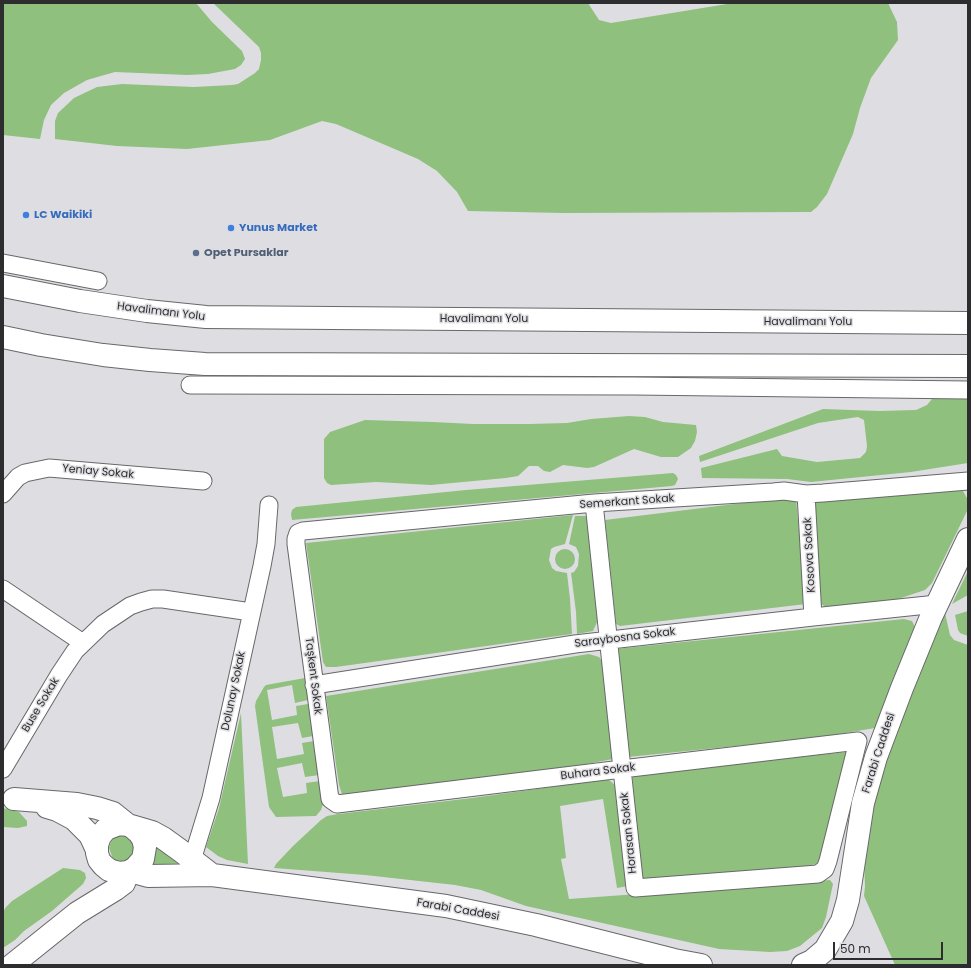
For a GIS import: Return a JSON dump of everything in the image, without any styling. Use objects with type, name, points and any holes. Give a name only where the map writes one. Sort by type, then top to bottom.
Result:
[{"type":"main road","name":"Havalimanı Yolu","points":[[3,286],[147,312],[206,317],[968,323]]},
{"type":"main road","points":[[3,337],[103,355],[205,364],[968,366]]},
{"type":"main road","name":"Farabi Caddesi","points":[[803,965],[812,961],[825,950],[842,921],[848,900],[868,784],[902,688],[937,604],[968,538]]},
{"type":"main road","points":[[8,798],[77,804],[98,808],[113,813],[139,833],[145,846],[143,859],[129,872],[124,882],[116,889],[77,913],[12,965]]},
{"type":"main road","points":[[8,798],[43,806],[69,816],[90,835],[100,857],[114,872],[129,872]]},
{"type":"main road","points":[[77,913],[90,898],[101,875],[100,836],[106,829],[119,824],[152,832],[181,850],[190,868]]},
{"type":"main road","name":"Farabi Caddesi","points":[[129,872],[148,876],[190,868],[212,875],[446,906],[536,925],[674,960],[701,965]]},
{"type":"street","points":[[3,263],[98,281]]},
{"type":"street","points":[[190,385],[634,386],[968,390]]},
{"type":"street","name":"Yeniay Sokak","points":[[3,494],[18,477],[25,473],[49,468],[203,481]]},
{"type":"street","name":"Semerkant Sokak","points":[[296,544],[298,534],[303,530],[594,503],[784,491],[806,494],[968,481]]},
{"type":"street","name":"Kosova Sokak","points":[[806,494],[813,617]]},
{"type":"street","name":"Horasan Sokak","points":[[594,503],[635,888],[818,874],[825,869],[828,861],[858,741]]},
{"type":"street","name":"Dolunay Sokak","points":[[190,868],[211,798],[263,559],[269,505]]},
{"type":"street","name":"Taşkent Sokak","points":[[296,544],[328,792],[330,799],[337,804]]},
{"type":"street","points":[[3,589],[83,643]]},
{"type":"street","name":"Buse Sokak","points":[[3,769],[75,651],[103,624],[130,606],[152,599],[163,599],[251,612]]},
{"type":"street","name":"Saraybosna Sokak","points":[[314,685],[608,640],[937,604]]},
{"type":"street","name":"Buhara Sokak","points":[[337,804],[622,768],[858,741]]},
{"type":"green space","points":[[3,3],[196,3],[212,22],[242,51],[245,59],[241,65],[235,69],[208,74],[187,75],[115,72],[87,80],[64,93],[51,105],[44,120],[40,139],[3,135]]},
{"type":"green space","points":[[213,3],[588,3],[599,20],[611,23],[733,3],[888,3],[897,22],[898,40],[871,78],[860,108],[853,134],[827,194],[811,212],[563,213],[468,211],[457,192],[437,171],[418,159],[336,124],[322,121],[270,140],[187,149],[117,146],[55,139],[55,121],[58,113],[74,98],[97,87],[122,84],[194,87],[232,85],[238,84],[255,73],[259,69],[261,60],[259,47]]},
{"type":"green space","points":[[936,394],[968,395],[968,463],[911,472],[811,482],[787,479],[702,478],[701,468],[777,449],[782,456],[817,462],[860,458],[866,452],[867,446],[864,420],[858,417],[818,423],[700,462],[699,456],[823,409],[879,411],[916,410],[927,405]]},
{"type":"green space","points":[[629,416],[645,417],[663,422],[696,425],[697,432],[695,441],[691,448],[678,457],[661,457],[634,449],[594,467],[587,468],[563,465],[550,472],[544,471],[538,466],[529,466],[518,476],[506,478],[431,485],[376,482],[331,485],[327,483],[324,478],[324,439],[330,432],[365,420],[473,424],[529,424],[567,423],[591,419]]},
{"type":"green space","points":[[673,473],[678,479],[675,485],[672,486],[292,520],[291,514],[292,510],[296,507],[466,490]]},
{"type":"green space","points":[[959,489],[963,491],[968,500],[968,509],[932,583],[925,590],[883,604],[827,608],[821,604],[814,501]]},
{"type":"green space","points":[[791,497],[796,499],[806,604],[620,626],[616,624],[605,520]]},
{"type":"green space","points":[[573,515],[565,544],[551,549],[549,560],[552,568],[556,571],[567,573],[572,634],[336,667],[326,667],[323,662],[306,543]]},
{"type":"green space","points":[[575,516],[587,516],[598,620],[593,631],[577,634],[571,573],[574,572],[578,566],[579,554],[576,547],[569,544]]},
{"type":"green space","points":[[561,549],[569,549],[575,555],[575,563],[569,569],[561,569],[555,563],[555,555]]},
{"type":"green space","points":[[968,571],[968,595],[952,604]]},
{"type":"green space","points":[[968,611],[968,636],[960,633],[958,630],[955,615]]},
{"type":"green space","points":[[945,613],[950,635],[954,640],[968,645],[968,965],[895,965],[864,896],[864,860],[867,833],[886,754]]},
{"type":"green space","points":[[904,619],[912,621],[915,627],[875,728],[815,738],[628,757],[616,649]]},
{"type":"green space","points":[[589,654],[599,657],[605,669],[613,759],[571,767],[352,795],[342,794],[339,785],[326,696]]},
{"type":"green space","points":[[305,678],[308,700],[295,703],[292,685],[267,690],[272,720],[297,715],[296,706],[308,704],[313,736],[302,738],[298,723],[272,727],[277,759],[304,754],[302,743],[314,741],[319,775],[305,777],[302,763],[277,768],[283,797],[307,793],[306,783],[320,781],[323,804],[321,810],[316,816],[276,817],[269,807],[255,706],[256,701],[266,685]]},
{"type":"green space","points":[[241,713],[248,864],[227,860],[218,856],[206,847],[219,808]]},
{"type":"green space","points":[[847,752],[821,859],[816,864],[802,867],[641,881],[632,774]]},
{"type":"green space","points":[[608,779],[616,786],[628,886],[617,888],[603,799],[560,806],[566,858],[561,859],[569,899],[830,880],[833,884],[826,917],[822,928],[800,946],[787,951],[770,952],[719,949],[526,906],[481,890],[455,885],[365,875],[274,868],[293,846],[327,816]]},
{"type":"green space","points":[[3,808],[19,812],[27,821],[27,826],[18,828],[3,827]]},
{"type":"green space","points":[[123,833],[135,842],[132,857],[123,864],[114,862],[109,848],[114,836]]},
{"type":"green space","points":[[154,845],[177,863],[177,866],[149,868]]},
{"type":"green space","points":[[63,868],[80,870],[85,873],[86,878],[83,884],[52,911],[3,948],[3,912],[6,907],[12,901]]},
{"type":"place","name":"LC Waikiki","points":[[26,215]]},
{"type":"place","name":"Yunus Market","points":[[231,228]]},
{"type":"place","name":"Opet Pursaklar","points":[[196,253]]}]
